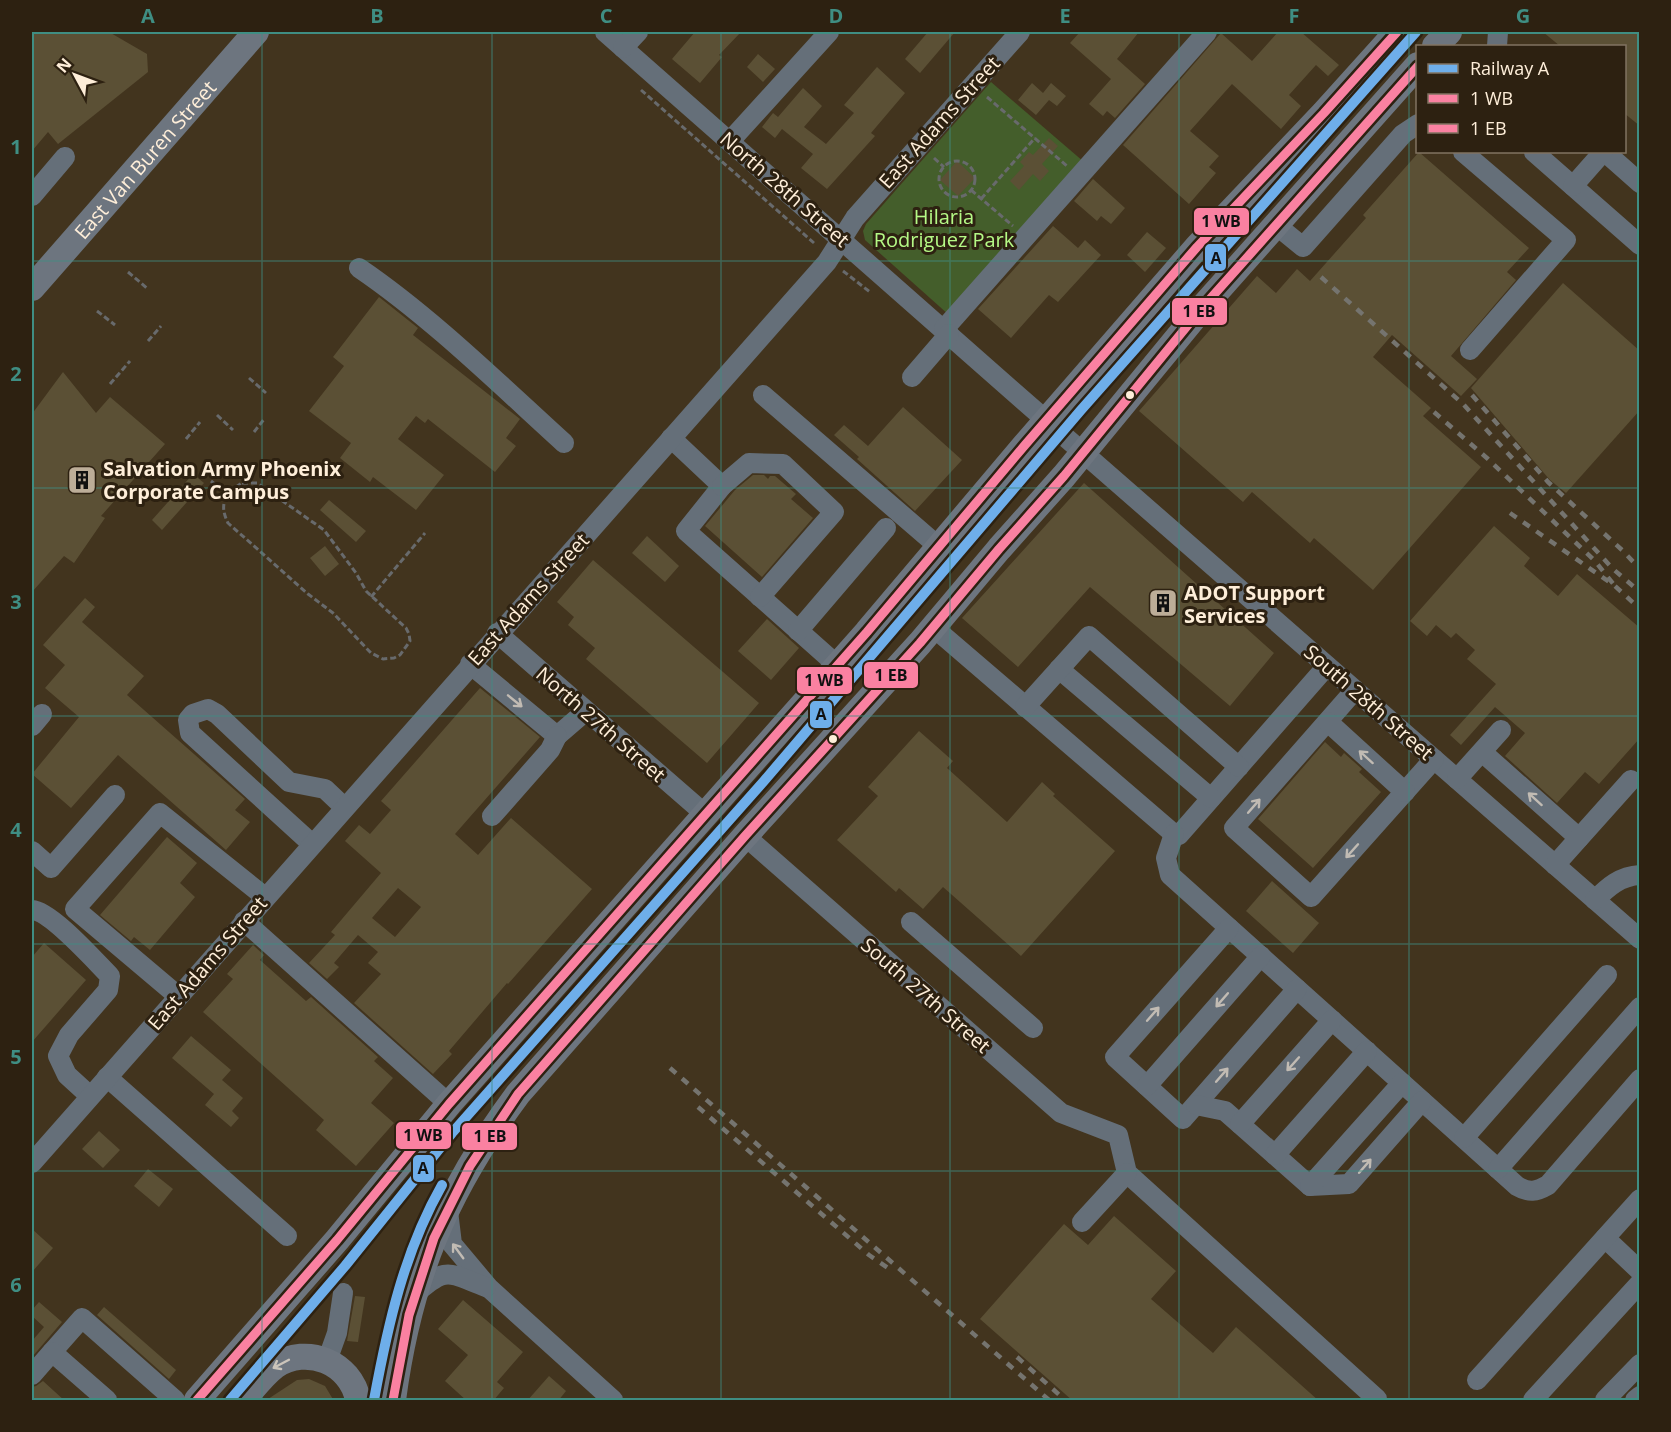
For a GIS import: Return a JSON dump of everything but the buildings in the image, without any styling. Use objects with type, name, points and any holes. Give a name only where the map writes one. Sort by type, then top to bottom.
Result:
[{"type":"main road","name":"East Van Buren Street","points":[[32,288],[256,32]]},
{"type":"main road","points":[[1436,45],[1449,32]]},
{"type":"main road","points":[[225,1392],[337,1240],[448,1104],[837,665],[1197,247],[1324,113],[1388,35]]},
{"type":"main road","points":[[393,1401],[405,1326],[424,1260],[448,1205],[498,1120],[554,1052],[933,627],[1078,447],[1416,67]]},
{"type":"main road","points":[[383,1401],[397,1323],[413,1296]]},
{"type":"main road","points":[[197,1401],[265,1375],[286,1360],[312,1357],[329,1362],[343,1371],[356,1391],[358,1401]]},
{"type":"street","name":"North 28th Street","points":[[605,32],[1078,447]]},
{"type":"street","points":[[623,48],[638,32]]},
{"type":"street","points":[[730,141],[829,32]]},
{"type":"street","name":"East Adams Street","points":[[32,1162],[827,262],[855,218],[1020,32]]},
{"type":"street","points":[[912,377],[946,332],[1207,32]]},
{"type":"street","points":[[1276,225],[1303,247],[1403,134],[1416,125]]},
{"type":"street","points":[[1464,153],[1566,240],[1470,350]]},
{"type":"street","points":[[1535,153],[1637,238]]},
{"type":"street","points":[[1573,186],[1603,153]]},
{"type":"street","points":[[1605,153],[1640,183]]},
{"type":"street","points":[[32,196],[65,157]]},
{"type":"street","points":[[359,268],[388,288],[564,443]]},
{"type":"street","points":[[763,395],[939,547]]},
{"type":"street","points":[[670,438],[722,486]]},
{"type":"street","name":"South 28th Street","points":[[1078,447],[1640,939]]},
{"type":"street","points":[[760,597],[834,512],[783,464],[749,463],[722,486],[686,531],[798,631],[837,665]]},
{"type":"street","points":[[798,631],[886,528]]},
{"type":"street","points":[[933,627],[1174,834],[1179,835],[1327,666]]},
{"type":"street","name":"North 27th Street","points":[[497,633],[705,814]]},
{"type":"street","points":[[1025,708],[1089,636],[1239,767]]},
{"type":"street","points":[[470,664],[557,735]]},
{"type":"street","points":[[1059,669],[1211,798]]},
{"type":"street","points":[[1355,690],[1234,828],[1311,897],[1434,759]]},
{"type":"street","points":[[312,844],[190,734],[188,720],[193,714],[208,709],[217,714],[289,782],[325,789],[345,807]]},
{"type":"street","points":[[492,816],[550,750],[557,735],[586,711]]},
{"type":"street","points":[[1328,722],[1405,792]]},
{"type":"street","points":[[1457,779],[1501,730]]},
{"type":"street","points":[[1482,752],[1579,838]]},
{"type":"street","points":[[1555,865],[1631,780]]},
{"type":"street","points":[[32,851],[51,868],[115,795]]},
{"type":"street","points":[[178,996],[75,909],[160,813],[265,897]]},
{"type":"street","points":[[1174,834],[1166,858],[1170,875],[1517,1186],[1527,1192],[1538,1191],[1548,1185],[1640,1079]]},
{"type":"street","name":"South 27th Street","points":[[745,836],[1061,1113],[1118,1135],[1127,1173]]},
{"type":"street","points":[[1595,900],[1610,886],[1629,875],[1640,875]]},
{"type":"street","points":[[32,910],[43,913],[110,976],[108,990],[69,1035],[58,1056],[67,1076],[90,1096]]},
{"type":"street","points":[[244,921],[448,1104]]},
{"type":"street","points":[[911,922],[1033,1028]]},
{"type":"street","points":[[1229,928],[1115,1058],[1147,1086],[1190,1112],[1225,1111],[1311,1186],[1349,1184],[1422,1101]]},
{"type":"street","points":[[1147,1086],[1261,956]]},
{"type":"street","points":[[1464,1138],[1607,975]]},
{"type":"street","points":[[1190,1112],[1297,989]]},
{"type":"street","points":[[1498,1169],[1640,1007]]},
{"type":"street","points":[[1240,1124],[1332,1020]]},
{"type":"street","points":[[1275,1155],[1367,1051]]},
{"type":"street","points":[[107,1077],[287,1236]]},
{"type":"street","points":[[1311,1186],[1402,1083]]},
{"type":"street","points":[[1082,1222],[1127,1173],[1377,1399]]},
{"type":"street","points":[[1477,1380],[1640,1199]]},
{"type":"street","points":[[448,1205],[449,1234],[452,1244],[489,1288],[606,1399]]},
{"type":"street","points":[[1605,1238],[1640,1271]]},
{"type":"street","points":[[413,1296],[440,1274],[452,1274],[489,1288]]},
{"type":"street","points":[[1533,1401],[1640,1283]]},
{"type":"street","points":[[329,1362],[337,1333],[342,1293]]},
{"type":"street","points":[[32,1375],[82,1318],[176,1401]]},
{"type":"street","points":[[52,1352],[107,1401]]},
{"type":"street","points":[[1605,1401],[1640,1364]]},
{"type":"street","points":[[1635,1401],[1640,1396]]},
{"type":"path","points":[[641,90],[814,243]]},
{"type":"path","points":[[987,97],[1067,167]]},
{"type":"path","points":[[981,200],[1035,138]]},
{"type":"path","points":[[934,158],[944,166]]},
{"type":"path","points":[[955,161],[966,163],[974,172],[975,178],[971,190],[967,194],[956,197],[945,193],[939,182],[944,166],[955,161]]},
{"type":"path","points":[[971,190],[1014,228]]},
{"type":"path","points":[[842,270],[870,292]]},
{"type":"path","points":[[128,272],[148,289]]},
{"type":"path","points":[[97,311],[115,325]]},
{"type":"path","points":[[148,341],[161,326]]},
{"type":"path","points":[[110,384],[130,361]]},
{"type":"path","points":[[249,378],[266,393]]},
{"type":"path","points":[[217,415],[233,430]]},
{"type":"path","points":[[254,432],[265,418]]},
{"type":"path","points":[[186,439],[200,422]]},
{"type":"path","points":[[211,481],[227,494]]},
{"type":"path","points":[[242,483],[257,483],[319,526],[334,543],[371,597],[410,634],[410,641],[400,655],[383,659],[371,653],[333,613],[228,524],[223,514],[227,494],[242,483]]},
{"type":"path","points":[[371,597],[425,533]]},
{"type":"green space","name":"Hilaria Rodriguez Park","points":[[991,82],[1084,162],[949,315],[865,240],[863,231],[866,224]]},
{"type":"railway","points":[[1321,277],[1463,404],[1613,569],[1640,592]]},
{"type":"railway","points":[[1472,395],[1548,482],[1640,569]]},
{"type":"railway","points":[[1434,412],[1488,459],[1595,561],[1615,586]]},
{"type":"railway","points":[[1510,513],[1615,586],[1640,609]]},
{"type":"railway","points":[[670,1068],[1049,1400]]},
{"type":"railway","points":[[698,1107],[869,1255],[888,1268]]},
{"type":"railway","points":[[1017,1357],[1065,1400]]},
{"type":"rail line","name":"A","points":[[230,1400],[345,1266],[452,1133],[764,781],[1081,410],[1416,32]]},
{"type":"rail line","name":"A","points":[[374,1400],[385,1344],[407,1262],[442,1185]]},
{"type":"transit line","points":[[197,1400],[337,1240],[449,1104],[867,632],[1197,247],[1397,32]]},
{"type":"transit line","points":[[393,1400],[409,1315],[434,1238],[470,1166],[518,1094],[745,836],[920,643],[1064,476],[1202,308],[1416,68]]},
{"type":"place","name":"Salvation Army Phoenix Corporate Campus","points":[[82,480]]},
{"type":"place","name":"ADOT Support Services","points":[[1163,603]]}]
